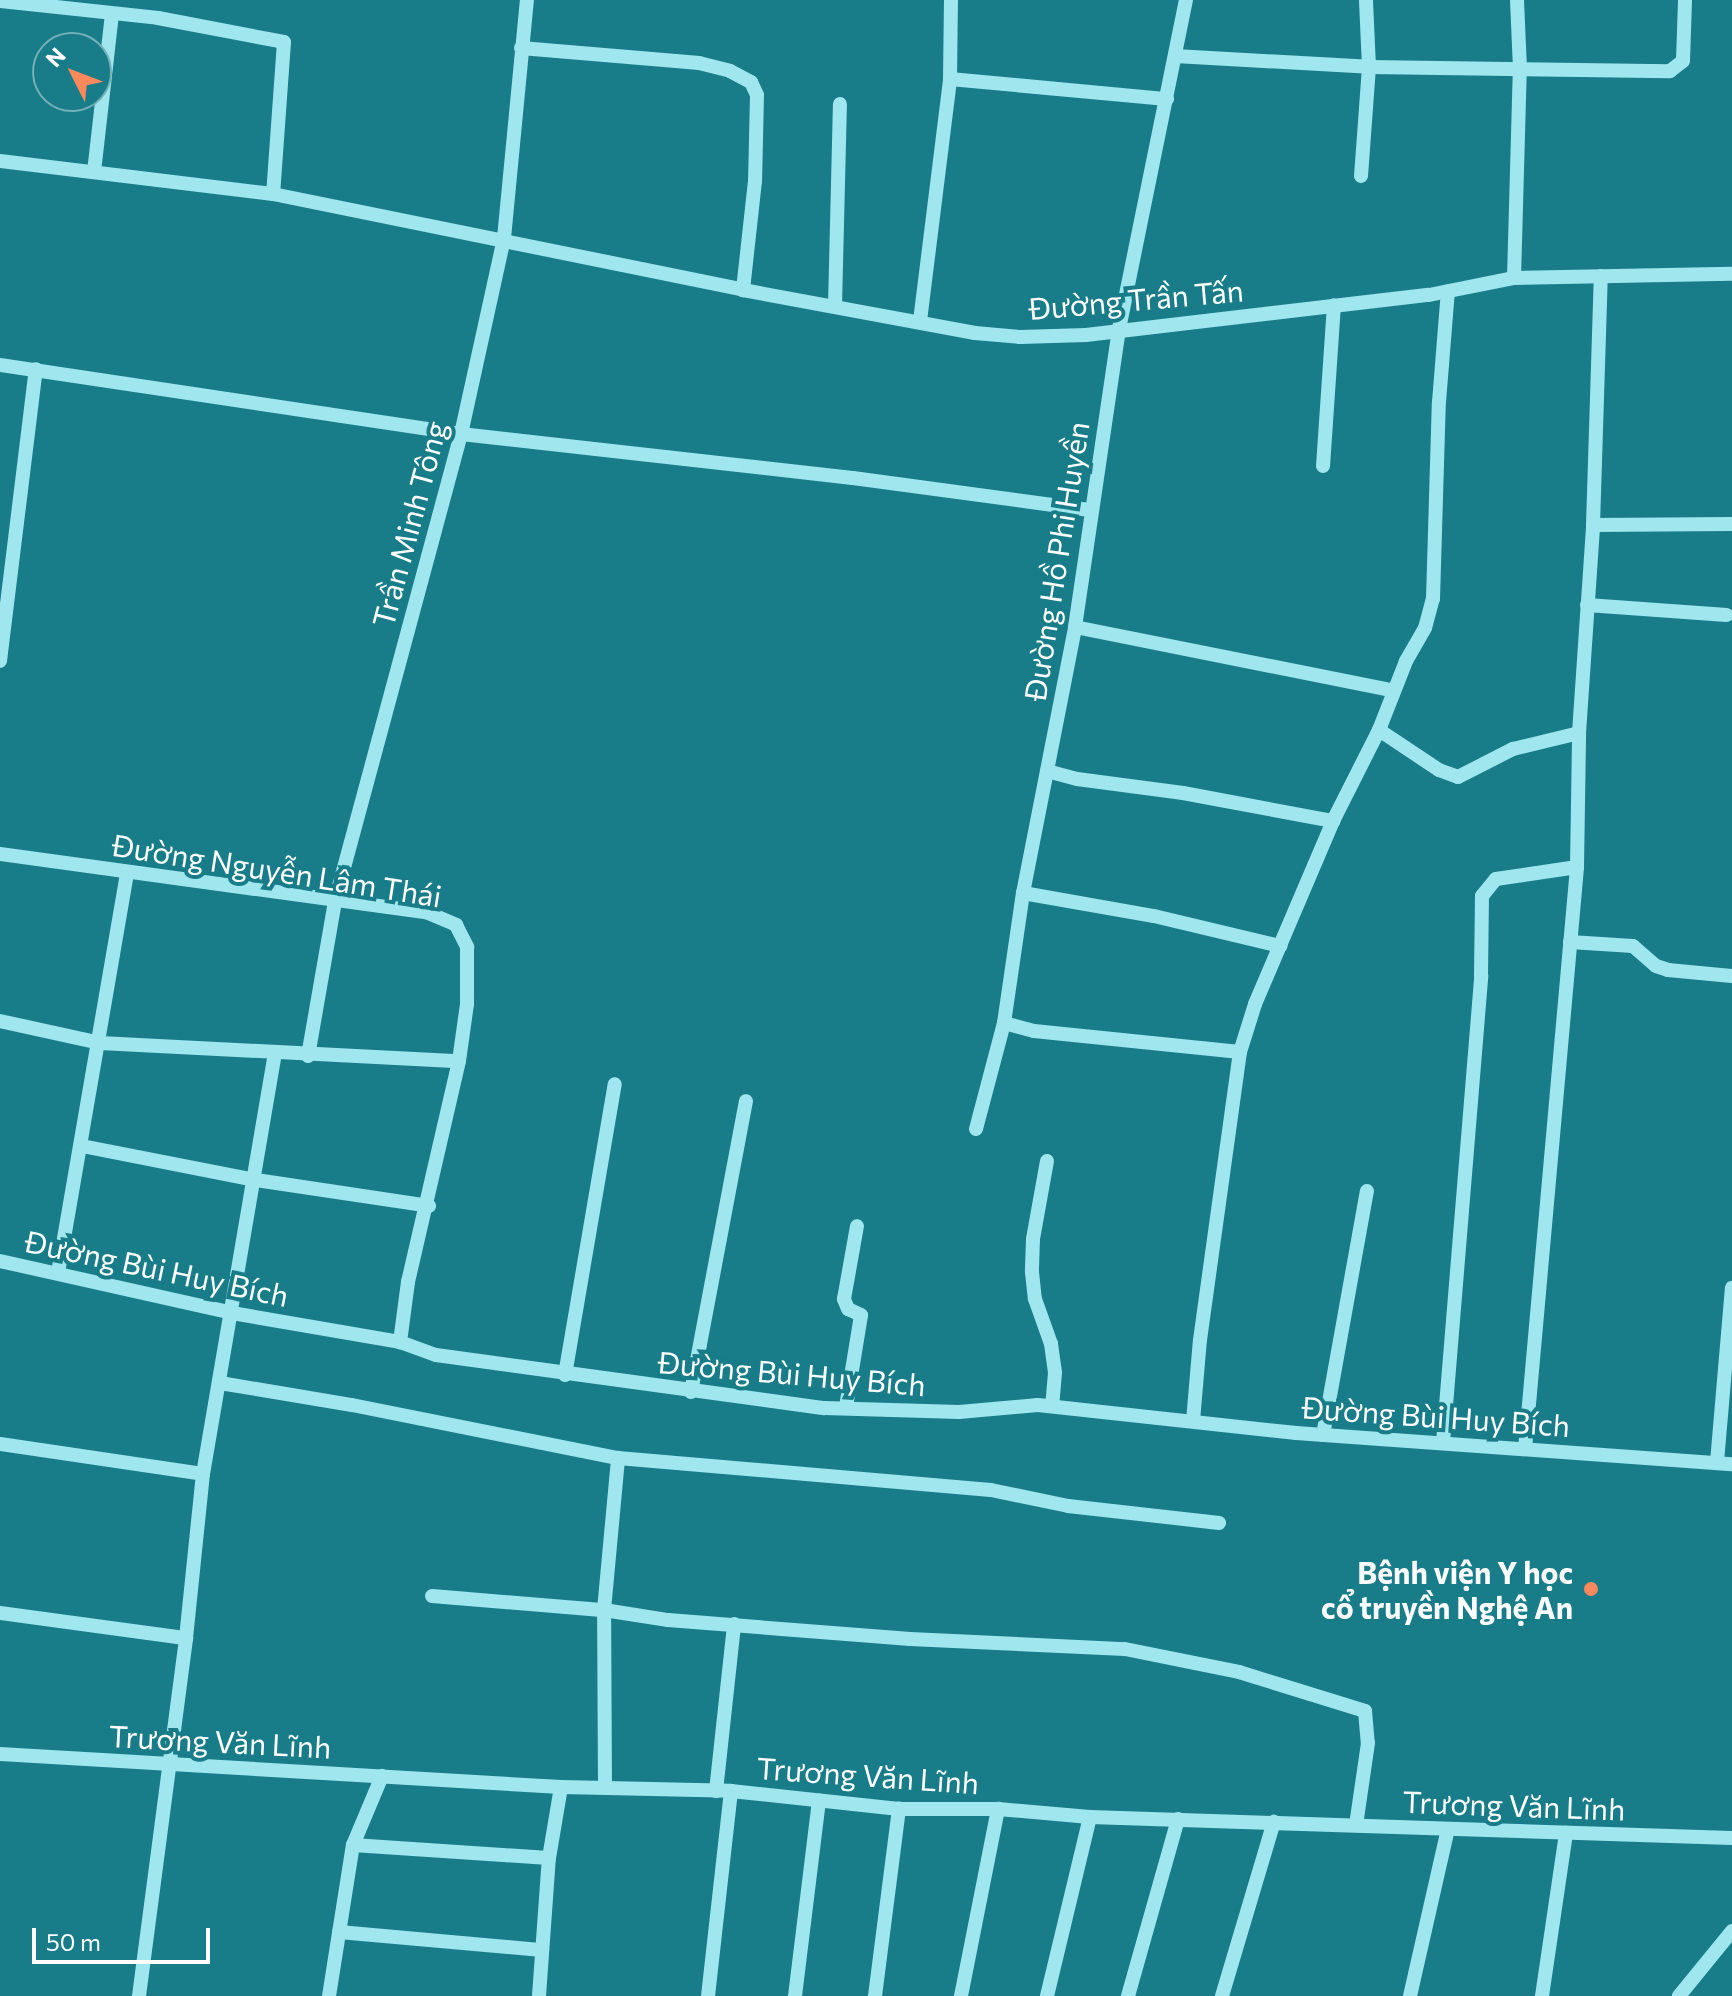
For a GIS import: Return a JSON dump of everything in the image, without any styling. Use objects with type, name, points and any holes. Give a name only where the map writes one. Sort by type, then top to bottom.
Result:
[{"type":"street","name":"Trần Minh Tông","points":[[308,1056],[335,901],[461,434],[504,238],[527,0]]},
{"type":"street","points":[[920,321],[950,79],[951,0]]},
{"type":"street","name":"Đường Hồ Phi Huyền","points":[[976,1129],[1004,1023],[1023,893],[1075,627],[1119,329],[1186,0]]},
{"type":"street","points":[[1361,176],[1369,67],[1366,0]]},
{"type":"street","points":[[1514,278],[1520,69],[1517,0]]},
{"type":"street","points":[[1175,56],[1369,67],[1670,71],[1683,61],[1685,0]]},
{"type":"street","points":[[0,1],[158,18],[284,42],[273,194]]},
{"type":"street","points":[[94,172],[112,15]]},
{"type":"street","points":[[521,48],[699,63],[730,71],[751,82],[757,95],[755,181],[743,290]]},
{"type":"street","points":[[950,79],[1167,99]]},
{"type":"street","points":[[835,306],[840,104]]},
{"type":"street","name":"Đường Trần Tấn","points":[[0,161],[273,194],[504,238],[743,290],[975,333],[1020,337],[1086,335],[1448,291],[1514,278],[1732,274]]},
{"type":"street","points":[[1525,1449],[1577,867],[1579,733],[1593,525],[1601,276]]},
{"type":"street","points":[[1193,1421],[1200,1340],[1240,1052],[1280,946],[1333,821],[1425,628],[1434,590],[1439,402],[1448,291]]},
{"type":"street","points":[[1323,466],[1334,305]]},
{"type":"street","points":[[0,365],[461,434],[853,478],[1090,510]]},
{"type":"street","points":[[0,661],[36,369]]},
{"type":"street","points":[[1593,525],[1732,524]]},
{"type":"street","points":[[1587,605],[1727,615]]},
{"type":"street","points":[[1075,627],[1394,691]]},
{"type":"street","points":[[1379,730],[1439,770],[1458,777],[1513,749],[1579,733]]},
{"type":"street","points":[[1047,771],[1333,821]]},
{"type":"street","name":"Đường Nguyễn Lâm Thái","points":[[0,854],[426,912],[456,925],[467,947],[467,1004],[459,1061],[429,1206],[408,1282],[400,1342]]},
{"type":"street","points":[[1443,1442],[1481,976],[1482,896],[1496,879],[1577,867]]},
{"type":"street","points":[[58,1273],[127,873]]},
{"type":"street","points":[[1023,893],[1154,916],[1280,946]]},
{"type":"street","points":[[1570,942],[1633,946],[1656,966],[1668,970],[1732,976]]},
{"type":"street","points":[[0,1021],[100,1043],[308,1056],[459,1061]]},
{"type":"street","points":[[1004,1023],[1034,1031],[1240,1052]]},
{"type":"street","points":[[139,1996],[186,1638],[203,1474],[256,1180],[275,1054]]},
{"type":"street","points":[[565,1375],[615,1084]]},
{"type":"street","points":[[691,1392],[746,1101]]},
{"type":"street","points":[[82,1146],[256,1180],[429,1206]]},
{"type":"street","points":[[1047,1161],[1033,1239],[1032,1272],[1035,1299],[1051,1344],[1055,1373],[1052,1406]]},
{"type":"street","points":[[1323,1435],[1367,1191]]},
{"type":"street","points":[[846,1407],[861,1315],[848,1309],[844,1299],[857,1226]]},
{"type":"street","name":"Đường Bùi Huy Bích","points":[[0,1261],[232,1313],[400,1342],[436,1355],[824,1408],[937,1412],[1052,1406],[1323,1435],[1725,1463]]},
{"type":"street","points":[[1725,1463],[1732,1288]]},
{"type":"street","points":[[220,1383],[618,1458],[991,1490],[1068,1506],[1219,1523]]},
{"type":"street","points":[[0,1444],[203,1474]]},
{"type":"street","points":[[605,1786],[604,1610],[618,1458]]},
{"type":"street","points":[[432,1596],[604,1610],[668,1620],[910,1639],[1125,1649],[1239,1672],[1365,1711],[1368,1725],[1356,1825]]},
{"type":"street","points":[[0,1613],[186,1638]]},
{"type":"street","points":[[708,1996],[734,1624]]},
{"type":"street","name":"Trương Văn Lĩnh","points":[[0,1754],[561,1787],[723,1791],[899,1809],[998,1809],[1090,1817],[1732,1838]]},
{"type":"street","points":[[329,1996],[353,1845],[382,1776]]},
{"type":"street","points":[[539,1996],[549,1858],[561,1787]]},
{"type":"street","points":[[795,1996],[819,1800]]},
{"type":"street","points":[[875,1996],[899,1809]]},
{"type":"street","points":[[961,1996],[998,1809]]},
{"type":"street","points":[[1047,1996],[1090,1817]]},
{"type":"street","points":[[1128,1996],[1178,1819]]},
{"type":"street","points":[[1222,1996],[1274,1822]]},
{"type":"street","points":[[1410,1996],[1448,1829]]},
{"type":"street","points":[[1542,1996],[1566,1833]]},
{"type":"street","points":[[353,1845],[549,1858]]},
{"type":"street","points":[[1679,1996],[1732,1931]]},
{"type":"street","points":[[339,1932],[542,1950]]},
{"type":"place","name":"Bệnh viện Y học cổ truyền Nghệ An","points":[[1591,1589]]}]
